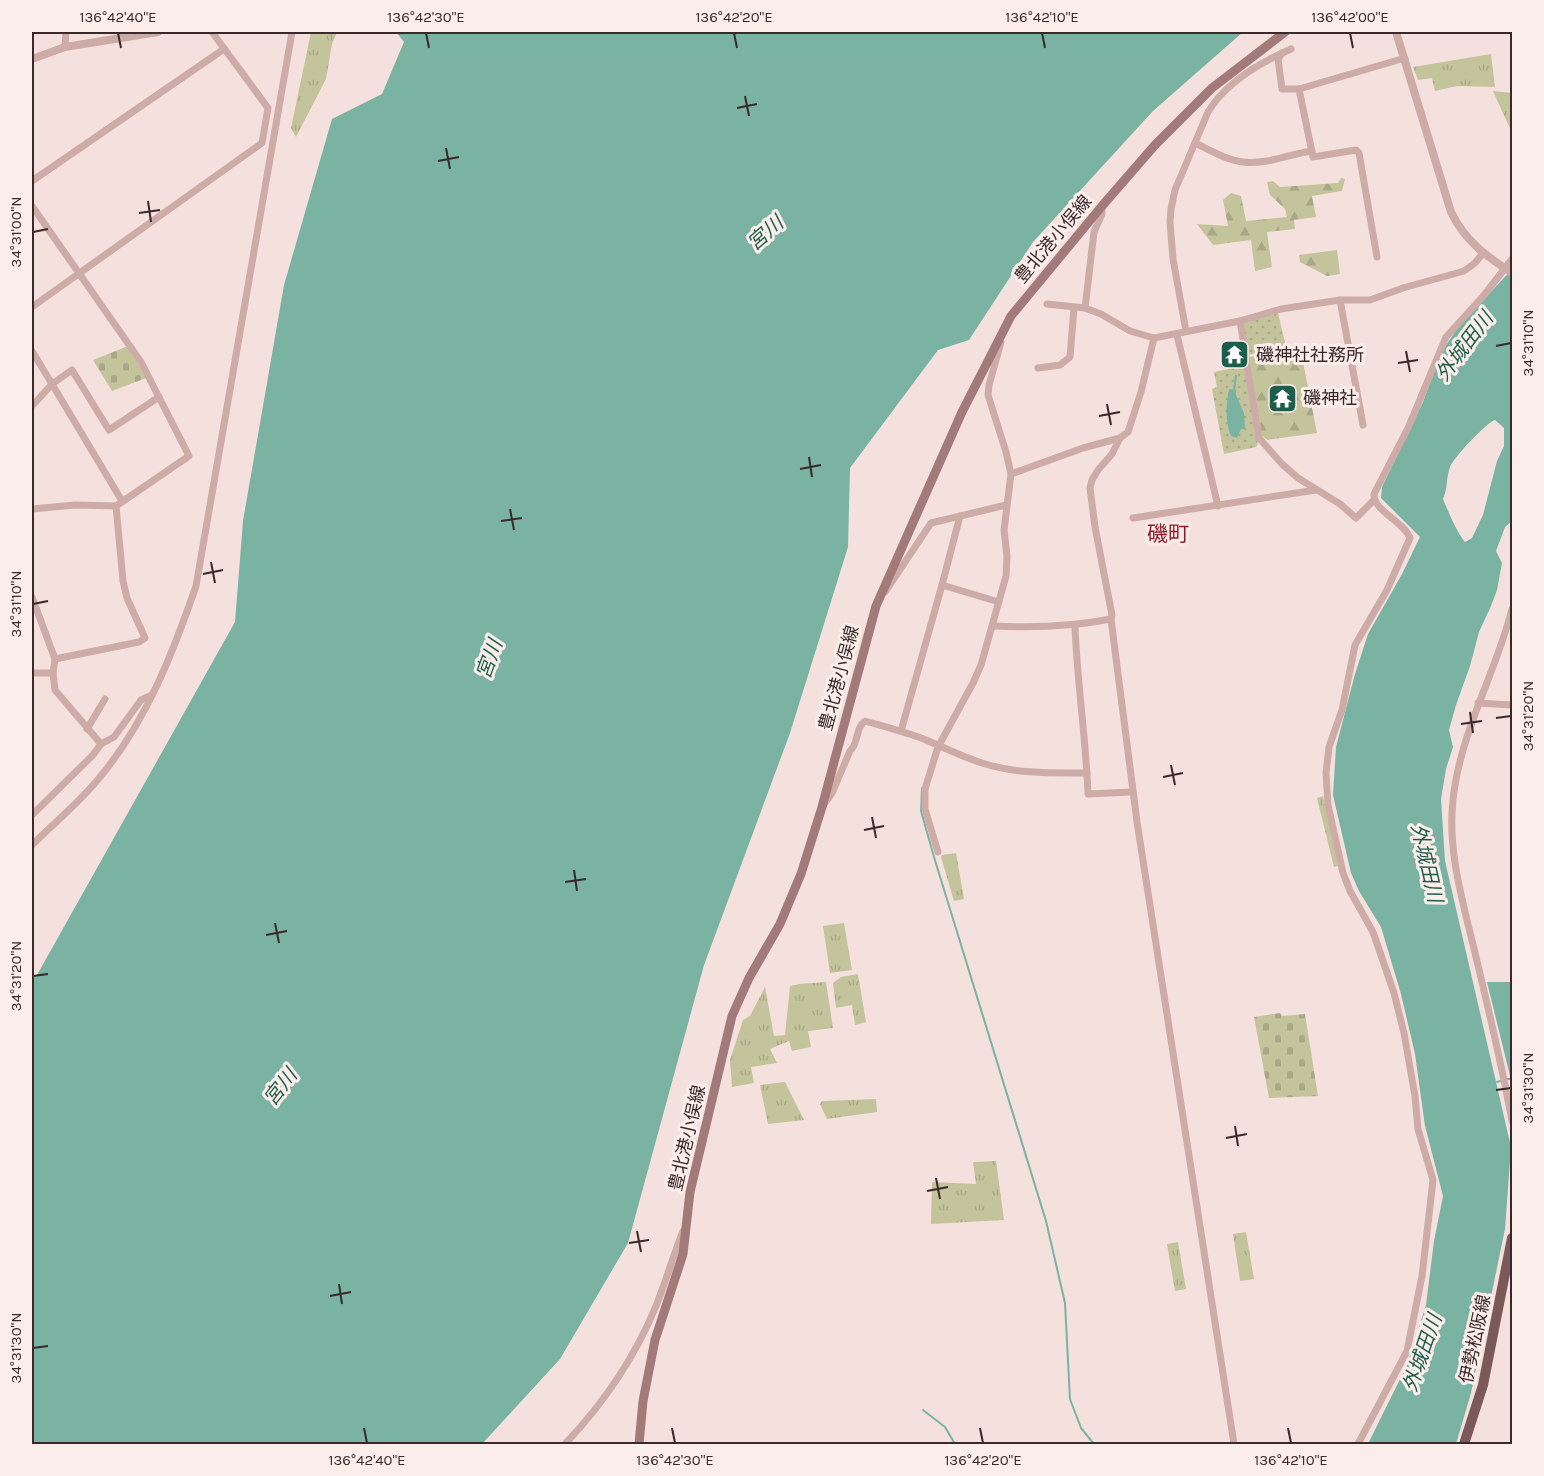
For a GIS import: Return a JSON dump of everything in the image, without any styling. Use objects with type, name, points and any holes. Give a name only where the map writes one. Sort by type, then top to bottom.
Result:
[{"type":"main road","name":"豊北港小俣線","points":[[639,1444],[643,1401],[655,1341],[683,1254],[690,1192],[732,1016],[749,978],[780,924],[801,874],[822,807],[876,606],[973,388],[1011,316],[1102,206],[1197,102],[1243,62],[1285,32]]},
{"type":"main road","name":"伊勢松阪線","points":[[1464,1444],[1483,1384],[1512,1238]]},
{"type":"street","points":[[65,47],[66,32]]},
{"type":"street","points":[[32,59],[65,47],[158,32]]},
{"type":"street","points":[[32,307],[262,143],[268,108],[212,32]]},
{"type":"street","points":[[32,845],[98,780],[112,762],[164,671],[196,586],[292,32]]},
{"type":"street","points":[[1396,32],[1451,212],[1463,233],[1483,253],[1509,270]]},
{"type":"street","points":[[32,181],[224,49]]},
{"type":"street","points":[[1186,331],[1173,259],[1170,222],[1175,190],[1208,112],[1222,93],[1238,79],[1290,49]]},
{"type":"street","points":[[1283,52],[1278,59],[1282,89],[1299,89],[1405,58]]},
{"type":"street","points":[[1299,89],[1313,157],[1356,150],[1359,153],[1377,256]]},
{"type":"street","points":[[1195,143],[1228,158],[1248,162],[1264,162],[1312,151]]},
{"type":"street","points":[[32,206],[141,362],[189,456],[116,506],[75,505],[32,509]]},
{"type":"street","points":[[1085,308],[1094,232],[1102,214],[1102,206]]},
{"type":"street","points":[[1047,304],[1085,308],[1101,314],[1130,331],[1154,338],[1240,321],[1281,309],[1340,300],[1370,300],[1458,273],[1474,263],[1483,253]]},
{"type":"street","points":[[1240,321],[1259,438],[1282,464],[1316,490],[1340,504],[1356,518],[1374,500],[1374,494],[1408,428],[1446,338],[1509,270],[1512,259]]},
{"type":"street","points":[[1340,300],[1363,425]]},
{"type":"street","points":[[1038,368],[1060,365],[1070,357],[1074,308]]},
{"type":"street","points":[[938,852],[925,809],[924,795],[938,747],[973,683],[994,626],[1006,576],[1007,556],[1004,530],[1011,474],[988,395],[1002,331]]},
{"type":"street","points":[[1177,335],[1218,506]]},
{"type":"street","points":[[1011,474],[1083,448],[1120,438],[1128,432],[1154,338]]},
{"type":"street","points":[[32,351],[122,501]]},
{"type":"street","points":[[32,406],[52,384],[72,370],[111,433],[159,397]]},
{"type":"street","points":[[1120,438],[1112,454],[1092,480],[1090,488],[1112,615],[1132,792],[1234,1444]]},
{"type":"street","points":[[1133,518],[1316,490]]},
{"type":"street","points":[[1358,1444],[1407,1351],[1422,1276],[1433,1188],[1433,1180],[1418,1129],[1406,1043],[1394,993],[1373,932],[1350,891],[1343,873],[1326,792],[1329,747],[1342,710],[1353,651],[1387,590],[1410,538],[1407,531],[1374,500]]},
{"type":"street","points":[[876,606],[931,523],[1006,505]]},
{"type":"street","points":[[55,659],[139,642],[145,638],[123,581],[116,506]]},
{"type":"street","points":[[901,731],[960,516]]},
{"type":"street","points":[[942,585],[999,602]]},
{"type":"street","points":[[32,597],[55,659],[53,673],[55,690],[101,744]]},
{"type":"street","points":[[1512,609],[1506,633],[1478,703],[1460,762],[1453,799],[1452,834],[1466,917],[1499,1054],[1512,1121]]},
{"type":"street","points":[[994,626],[1040,628],[1075,626],[1111,619]]},
{"type":"street","points":[[1075,626],[1088,794],[1132,792]]},
{"type":"street","points":[[32,673],[53,673]]},
{"type":"street","points":[[32,815],[93,755],[101,744],[114,737],[141,700],[152,695]]},
{"type":"street","points":[[87,729],[105,699]]},
{"type":"street","points":[[1478,703],[1512,705]]},
{"type":"street","points":[[822,807],[832,793],[850,750],[854,747],[861,724],[865,721],[901,731],[983,764],[1030,773],[1087,773]]},
{"type":"street","points":[[565,1444],[595,1410],[622,1372],[655,1308],[685,1227]]},
{"type":"green space","points":[[311,32],[337,32],[332,44],[326,79],[296,137],[291,128]]},
{"type":"green space","points":[[1491,54],[1495,87],[1457,86],[1435,91],[1432,78],[1418,80],[1413,67]]},
{"type":"green space","points":[[1493,91],[1512,93],[1512,133]]},
{"type":"green space","points":[[1341,178],[1345,179],[1342,191],[1312,196],[1316,217],[1294,220],[1295,229],[1267,232],[1272,267],[1255,271],[1251,240],[1213,245],[1197,224],[1228,226],[1223,200],[1231,193],[1241,196],[1246,221],[1287,217],[1285,209],[1270,195],[1267,182],[1273,181],[1280,187],[1338,183]]},
{"type":"green space","points":[[1337,250],[1340,274],[1327,276],[1300,262],[1299,255]]},
{"type":"green space","points":[[1278,313],[1286,347],[1248,355],[1243,325],[1245,322]]},
{"type":"green space","points":[[1241,345],[1258,444],[1256,447],[1224,454],[1212,389],[1217,387],[1214,372],[1228,369],[1224,348]]},
{"type":"green space","points":[[128,346],[146,378],[112,391],[93,360]]},
{"type":"green space","points":[[1300,347],[1317,433],[1267,440],[1262,436],[1249,357]]},
{"type":"green space","points":[[1323,796],[1338,866],[1334,867],[1317,798]]},
{"type":"green space","points":[[956,853],[964,899],[954,901],[941,857]]},
{"type":"green space","points":[[844,923],[852,970],[830,973],[823,926]]},
{"type":"green space","points":[[858,974],[866,1022],[855,1025],[852,1005],[836,1008],[833,983],[841,977]]},
{"type":"green space","points":[[826,982],[833,1028],[808,1031],[811,1047],[792,1051],[789,1041],[770,1049],[777,1063],[751,1067],[754,1083],[732,1087],[730,1060],[743,1020],[750,1016],[765,987],[774,1036],[785,1035],[790,986]]},
{"type":"green space","points":[[1280,1013],[1282,1016],[1305,1014],[1318,1096],[1269,1098],[1254,1017]]},
{"type":"green space","points":[[785,1082],[804,1120],[768,1124],[760,1085]]},
{"type":"green space","points":[[876,1099],[877,1112],[827,1119],[820,1104],[822,1101]]},
{"type":"green space","points":[[996,1161],[1004,1220],[931,1224],[932,1182],[976,1184],[973,1162]]},
{"type":"green space","points":[[1246,1232],[1254,1279],[1240,1281],[1233,1234]]},
{"type":"green space","points":[[1178,1242],[1186,1289],[1175,1291],[1167,1244]]},
{"type":"water","name":"宮川","points":[[396,32],[1243,32],[1153,111],[1033,242],[969,340],[938,350],[850,468],[848,547],[790,733],[704,965],[628,1243],[560,1359],[482,1444],[32,1444],[32,979],[37,975],[235,622],[243,521],[284,285],[332,119],[382,94],[404,42]]},
{"type":"water","name":"外城田川","points":[[1512,269],[1512,521],[1505,527],[1496,551],[1502,563],[1497,590],[1479,632],[1449,730],[1453,747],[1446,769],[1441,799],[1445,861],[1511,1147],[1505,1229],[1471,1393],[1456,1444],[1368,1444],[1407,1365],[1426,1305],[1434,1241],[1443,1196],[1425,1126],[1415,1054],[1401,994],[1381,927],[1351,873],[1333,795],[1336,747],[1368,634],[1420,537],[1381,498],[1382,487],[1423,402],[1440,354],[1457,329]],"holes":[[[1495,420],[1504,428],[1504,446],[1497,461],[1483,515],[1472,538],[1465,542],[1443,499],[1450,467],[1463,449],[1491,422]]]},
{"type":"water","points":[[1229,389],[1236,390],[1244,413],[1245,429],[1241,429],[1237,438],[1231,436],[1227,419]]},
{"type":"water","points":[[1487,982],[1512,982],[1512,1080],[1511,1080]]},
{"type":"waterway","points":[[1234,390],[1236,376]]},
{"type":"waterway","points":[[922,788],[921,811],[934,857],[1046,1221],[1065,1303],[1070,1399],[1081,1428],[1094,1444]]},
{"type":"waterway","points":[[923,1410],[945,1427],[955,1444]]},
{"type":"place","name":"磯神社社務所","points":[[1235,355]]},
{"type":"place","name":"磯神社","points":[[1282,398]]},
{"type":"district","name":"磯町","points":[[1168,534]]}]
